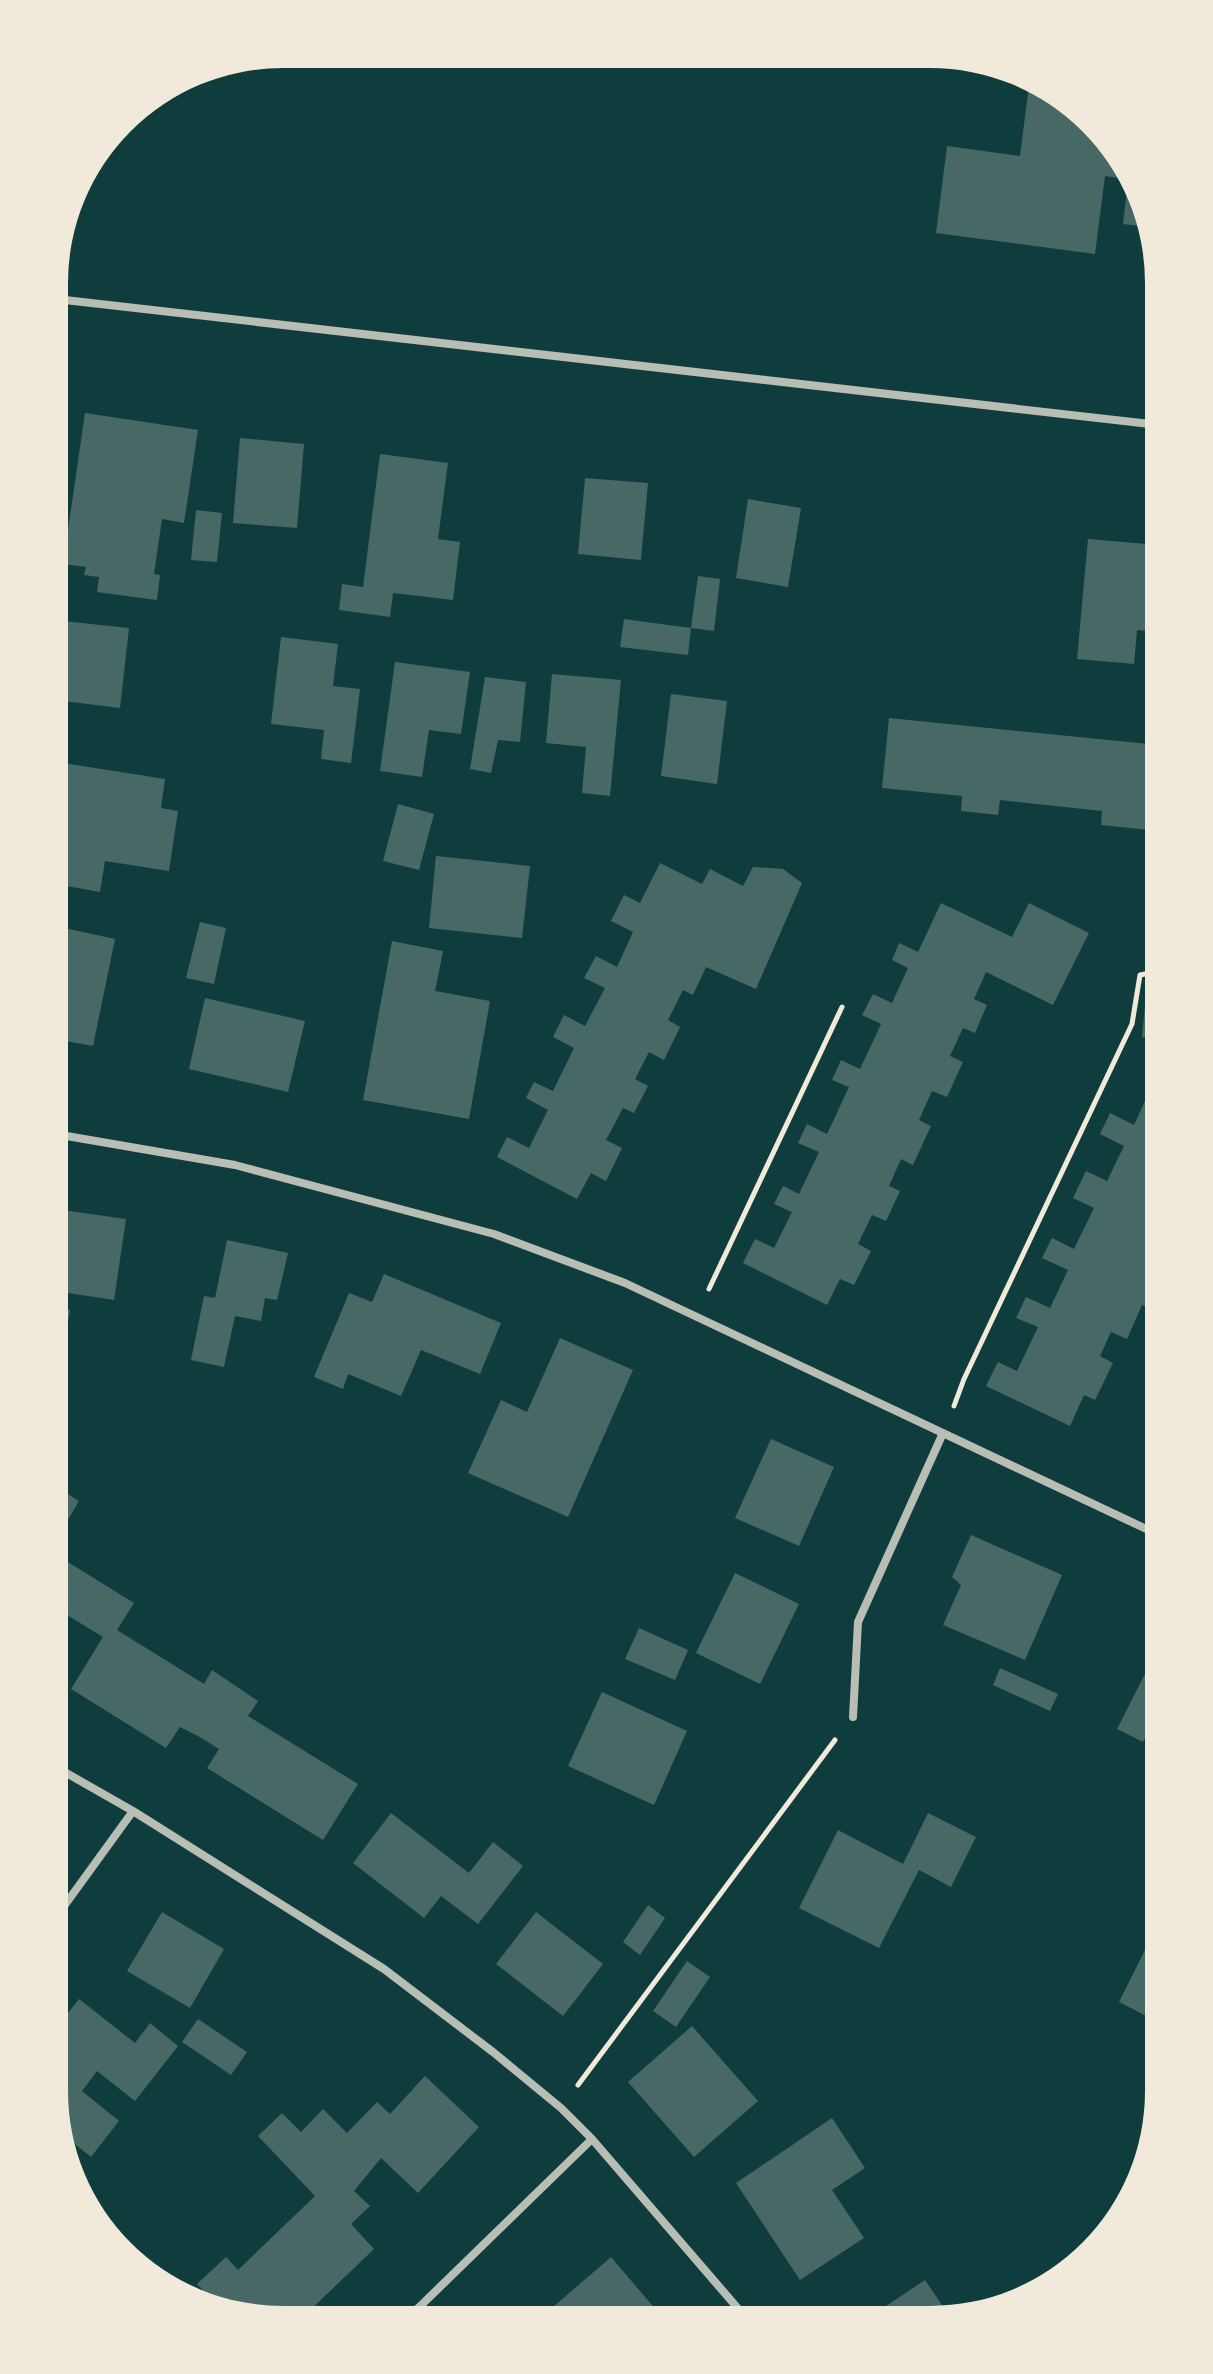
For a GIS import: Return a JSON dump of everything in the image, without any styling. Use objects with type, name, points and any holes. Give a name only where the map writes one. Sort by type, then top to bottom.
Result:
[{"type":"street","points":[[68,300],[1145,423]]},
{"type":"street","points":[[68,1136],[235,1165],[494,1234],[625,1283],[1145,1528]]},
{"type":"street","points":[[853,1717],[858,1622],[943,1433]]},
{"type":"street","points":[[68,1774],[133,1811],[384,1969],[493,2052],[561,2108],[592,2139],[736,2306]]},
{"type":"street","points":[[68,1901],[133,1811]]},
{"type":"street","points":[[420,2306],[592,2139]]},
{"type":"path","points":[[943,1433],[964,1379],[1132,1024],[1140,975],[1145,974]]},
{"type":"path","points":[[695,1316],[842,1007]]},
{"type":"path","points":[[561,2108],[853,1717]]},
{"type":"building","points":[[1028,92],[1072,121],[1092,141],[1117,178],[1105,176],[1095,254],[936,233],[947,146],[1020,156]]},
{"type":"building","points":[[1126,196],[1137,226],[1123,224]]},
{"type":"building","points":[[85,413],[198,430],[184,523],[162,519],[154,574],[160,575],[157,600],[97,592],[99,577],[84,575],[86,567],[68,565],[68,530]]},
{"type":"building","points":[[240,438],[304,444],[297,528],[233,523]]},
{"type":"building","points":[[380,454],[448,463],[438,539],[460,542],[453,600],[393,593],[390,617],[339,610],[342,584],[363,587]]},
{"type":"building","points":[[585,478],[648,483],[641,560],[578,554]]},
{"type":"building","points":[[748,499],[801,508],[788,587],[736,578]]},
{"type":"building","points":[[196,510],[222,513],[217,562],[191,560]]},
{"type":"building","points":[[1088,539],[1145,544],[1145,631],[1137,630],[1134,664],[1077,659]]},
{"type":"building","points":[[698,576],[720,579],[714,631],[691,628]]},
{"type":"building","points":[[624,619],[691,628],[688,655],[620,647]]},
{"type":"building","points":[[68,622],[129,628],[120,708],[68,702]]},
{"type":"building","points":[[281,637],[338,644],[333,686],[360,689],[351,763],[321,759],[324,730],[271,724]]},
{"type":"building","points":[[395,662],[470,672],[461,734],[429,730],[422,777],[380,771]]},
{"type":"building","points":[[552,674],[621,680],[610,796],[582,793],[586,747],[546,743]]},
{"type":"building","points":[[485,677],[526,682],[520,742],[498,740],[491,773],[470,769]]},
{"type":"building","points":[[671,694],[727,701],[717,784],[661,776]]},
{"type":"building","points":[[889,718],[1145,744],[1145,830],[1101,825],[1102,811],[1000,800],[998,815],[961,811],[962,796],[882,788]]},
{"type":"building","points":[[68,764],[165,779],[161,808],[178,811],[169,871],[105,861],[100,892],[68,886]]},
{"type":"building","points":[[398,804],[434,814],[419,870],[383,861]]},
{"type":"building","points":[[436,856],[530,866],[522,938],[429,928]]},
{"type":"building","points":[[660,863],[702,884],[710,869],[743,886],[753,867],[783,869],[802,883],[756,989],[706,967],[693,995],[683,990],[668,1020],[680,1027],[664,1060],[649,1052],[635,1079],[648,1086],[634,1113],[623,1108],[606,1140],[622,1148],[606,1181],[591,1173],[577,1199],[497,1157],[507,1137],[529,1148],[548,1110],[526,1098],[534,1082],[553,1091],[574,1048],[553,1037],[564,1015],[585,1026],[605,988],[584,978],[596,956],[617,967],[633,932],[611,921],[624,895],[640,903]]},
{"type":"building","points":[[941,903],[1012,937],[1029,903],[1089,933],[1053,1005],[986,972],[974,999],[987,1005],[975,1033],[963,1028],[950,1056],[963,1062],[947,1097],[932,1091],[919,1120],[931,1126],[913,1165],[901,1159],[889,1186],[900,1191],[886,1221],[872,1215],[858,1244],[871,1251],[854,1285],[840,1279],[827,1305],[743,1263],[755,1239],[774,1248],[792,1212],[774,1204],[783,1186],[799,1194],[819,1152],[798,1143],[807,1124],[827,1134],[849,1087],[832,1080],[841,1060],[860,1069],[881,1024],[862,1015],[873,994],[892,1003],[908,968],[892,960],[899,943],[918,952]]},
{"type":"building","points":[[200,922],[226,928],[214,984],[186,978]]},
{"type":"building","points":[[68,929],[115,939],[93,1046],[68,1041]]},
{"type":"building","points":[[392,941],[443,951],[435,991],[490,1001],[469,1119],[363,1100]]},
{"type":"building","points":[[205,998],[305,1021],[288,1092],[189,1069]]},
{"type":"building","points":[[1145,1005],[1145,1037],[1142,1037]]},
{"type":"building","points":[[1145,1101],[1145,1306],[1142,1305],[1127,1339],[1111,1332],[1100,1356],[1113,1363],[1095,1400],[1084,1395],[1070,1426],[986,1386],[998,1362],[1017,1371],[1038,1327],[1016,1318],[1026,1297],[1050,1308],[1068,1270],[1042,1258],[1052,1238],[1074,1249],[1094,1208],[1073,1198],[1086,1171],[1107,1181],[1124,1146],[1100,1134],[1110,1113],[1134,1125]]},
{"type":"building","points":[[68,1211],[126,1219],[114,1300],[68,1293]]},
{"type":"building","points":[[227,1240],[288,1253],[277,1300],[265,1298],[261,1321],[235,1316],[224,1367],[191,1360],[204,1296],[215,1298]]},
{"type":"building","points":[[384,1274],[501,1323],[480,1374],[421,1350],[401,1396],[348,1374],[343,1389],[314,1377],[349,1293],[372,1302]]},
{"type":"building","points":[[560,1338],[633,1370],[568,1517],[468,1473],[501,1400],[527,1412]]},
{"type":"building","points":[[771,1439],[834,1467],[799,1546],[735,1518]]},
{"type":"building","points":[[68,1494],[79,1501],[68,1520]]},
{"type":"building","points":[[971,1535],[1062,1575],[1025,1660],[943,1625],[961,1585],[952,1577]]},
{"type":"building","points":[[68,1562],[134,1603],[117,1630],[204,1684],[212,1670],[258,1701],[248,1716],[358,1784],[323,1840],[207,1768],[219,1749],[198,1736],[180,1727],[166,1748],[71,1689],[103,1637],[68,1616]]},
{"type":"building","points":[[735,1573],[799,1604],[760,1684],[696,1653]]},
{"type":"building","points":[[639,1628],[688,1650],[675,1680],[625,1659]]},
{"type":"building","points":[[1000,1668],[1058,1694],[1050,1711],[993,1685]]},
{"type":"building","points":[[1145,1674],[1143,1742],[1117,1729]]},
{"type":"building","points":[[602,1692],[687,1731],[654,1805],[568,1766]]},
{"type":"building","points":[[391,1813],[469,1873],[493,1842],[523,1866],[478,1924],[441,1896],[424,1918],[353,1863]]},
{"type":"building","points":[[928,1813],[976,1837],[951,1887],[919,1870],[879,1948],[799,1908],[838,1830],[903,1864]]},
{"type":"building","points":[[648,1905],[665,1918],[640,1955],[623,1942]]},
{"type":"building","points":[[162,1912],[224,1949],[190,2008],[127,1971]]},
{"type":"building","points":[[536,1912],[603,1964],[563,2016],[496,1964]]},
{"type":"building","points":[[1145,1950],[1145,2015],[1119,2002]]},
{"type":"building","points":[[687,1961],[710,1977],[676,2027],[653,2011]]},
{"type":"building","points":[[79,1999],[135,2043],[150,2023],[178,2046],[135,2101],[97,2071],[82,2091],[119,2121],[91,2157],[75,2144],[72,2133],[68,2105],[68,2013]]},
{"type":"building","points":[[198,2019],[247,2052],[231,2075],[182,2042]]},
{"type":"building","points":[[692,2026],[758,2101],[694,2157],[628,2082]]},
{"type":"building","points":[[425,2076],[479,2127],[418,2193],[381,2158],[354,2191],[370,2206],[351,2224],[374,2249],[315,2306],[255,2304],[228,2299],[203,2291],[197,2284],[226,2257],[238,2270],[315,2196],[258,2136],[282,2113],[301,2132],[323,2109],[347,2133],[377,2102],[390,2114]]},
{"type":"building","points":[[832,2118],[865,2168],[832,2190],[864,2238],[800,2280],[736,2183]]},
{"type":"building","points":[[611,2257],[653,2306],[554,2306]]},
{"type":"building","points":[[925,2280],[942,2305],[930,2306],[886,2306]]}]
